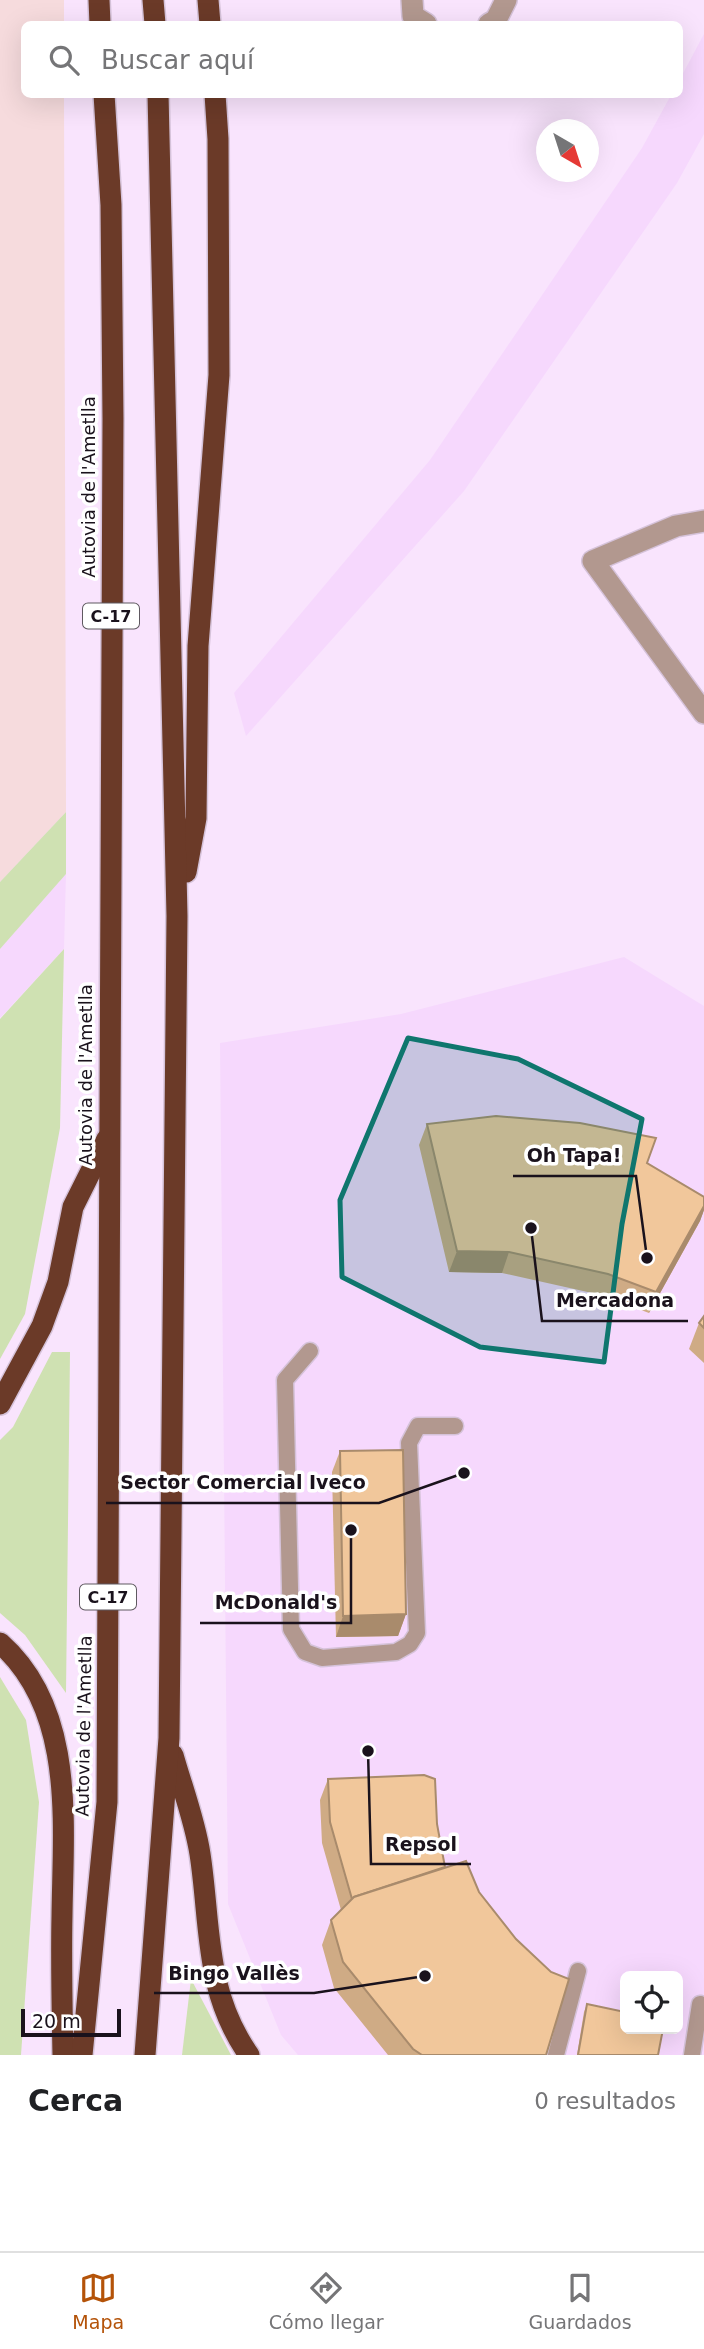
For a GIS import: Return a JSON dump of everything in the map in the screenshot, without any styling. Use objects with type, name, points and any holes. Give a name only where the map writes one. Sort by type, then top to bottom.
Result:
[{"type":"highway","points":[[99,0],[100,21]]},
{"type":"highway","points":[[153,0],[155,21]]},
{"type":"highway","points":[[208,0],[210,21]]},
{"type":"highway","name":"Autovia de l'Ametlla","points":[[82,2055],[107,1802],[113,404],[111,205],[104,98]]},
{"type":"highway","points":[[145,2055],[169,1738],[177,916],[158,98]]},
{"type":"highway","points":[[177,916],[196,818],[198,646],[219,375],[218,139],[215,98]]},
{"type":"highway","points":[[0,1404],[43,1326],[58,1282],[73,1207],[108,1138]]},
{"type":"highway","points":[[0,1643],[27,1674],[45,1708],[61,1778],[63,2055]]},
{"type":"highway","points":[[169,1738],[200,1852],[213,1978],[223,2009],[249,2055]]},
{"type":"street","points":[[412,0],[413,16],[421,21]]},
{"type":"street","points":[[494,21],[506,0]]},
{"type":"street","points":[[704,521],[676,526],[593,561],[704,713]]},
{"type":"lane","points":[[310,1351],[285,1380],[292,1629],[305,1652],[322,1658],[396,1652],[410,1644],[417,1633],[409,1443],[418,1426],[455,1426]]},
{"type":"lane","points":[[556,2055],[578,1972]]},
{"type":"lane","points":[[692,2055],[699,2004]]},
{"type":"highlighted area","points":[[408,1038],[518,1059],[642,1119],[622,1224],[604,1362],[480,1347],[342,1277],[340,1200]]},
{"type":"shaded area","points":[[0,0],[64,0],[64,21],[21,21],[21,98],[64,98],[66,812],[0,882]]},
{"type":"shaded area","points":[[704,34],[704,134],[677,183],[464,491],[246,736],[234,693],[430,460],[642,148],[669,98],[683,98],[683,73]]},
{"type":"shaded area","points":[[66,874],[64,949],[0,1018],[0,949]]},
{"type":"shaded area","points":[[624,957],[704,1006],[704,2055],[298,2055],[281,2035],[228,1904],[220,1043],[401,1014]]},
{"type":"green space","points":[[66,812],[66,874],[0,949],[0,882]]},
{"type":"green space","points":[[64,949],[60,1128],[25,1314],[0,1359],[0,1019]]},
{"type":"green space","points":[[52,1352],[70,1352],[66,1693],[25,1635],[0,1613],[0,1440],[13,1427]]},
{"type":"green space","points":[[0,1677],[26,1720],[39,1802],[21,2055],[0,2055]]},
{"type":"green space","points":[[191,1979],[231,2055],[182,2055]]},
{"type":"building","points":[[496,1116],[580,1123],[656,1138],[647,1163],[704,1197],[704,1206],[656,1292],[608,1274],[509,1252],[457,1251],[427,1124]]},
{"type":"building","points":[[403,1450],[406,1614],[343,1616],[340,1451]]},
{"type":"building","points":[[424,1775],[435,1779],[437,1824],[445,1867],[352,1899],[330,1822],[328,1779]]},
{"type":"building","points":[[466,1861],[479,1892],[516,1939],[551,1972],[569,1979],[546,2055],[422,2055],[413,2049],[343,1962],[331,1920],[354,1897]]},
{"type":"building","points":[[587,2004],[620,2011],[620,2034],[662,2034],[658,2055],[578,2055]]},
{"type":"place","name":"Mercadona","points":[[531,1228]]},
{"type":"place","name":"Oh Tapa!","points":[[647,1258]]},
{"type":"place","name":"Sector Comercial Iveco","points":[[464,1473]]},
{"type":"place","name":"McDonald's","points":[[351,1530]]},
{"type":"place","name":"Repsol","points":[[368,1751]]},
{"type":"place","name":"Bingo Vallès","points":[[425,1976]]}]
